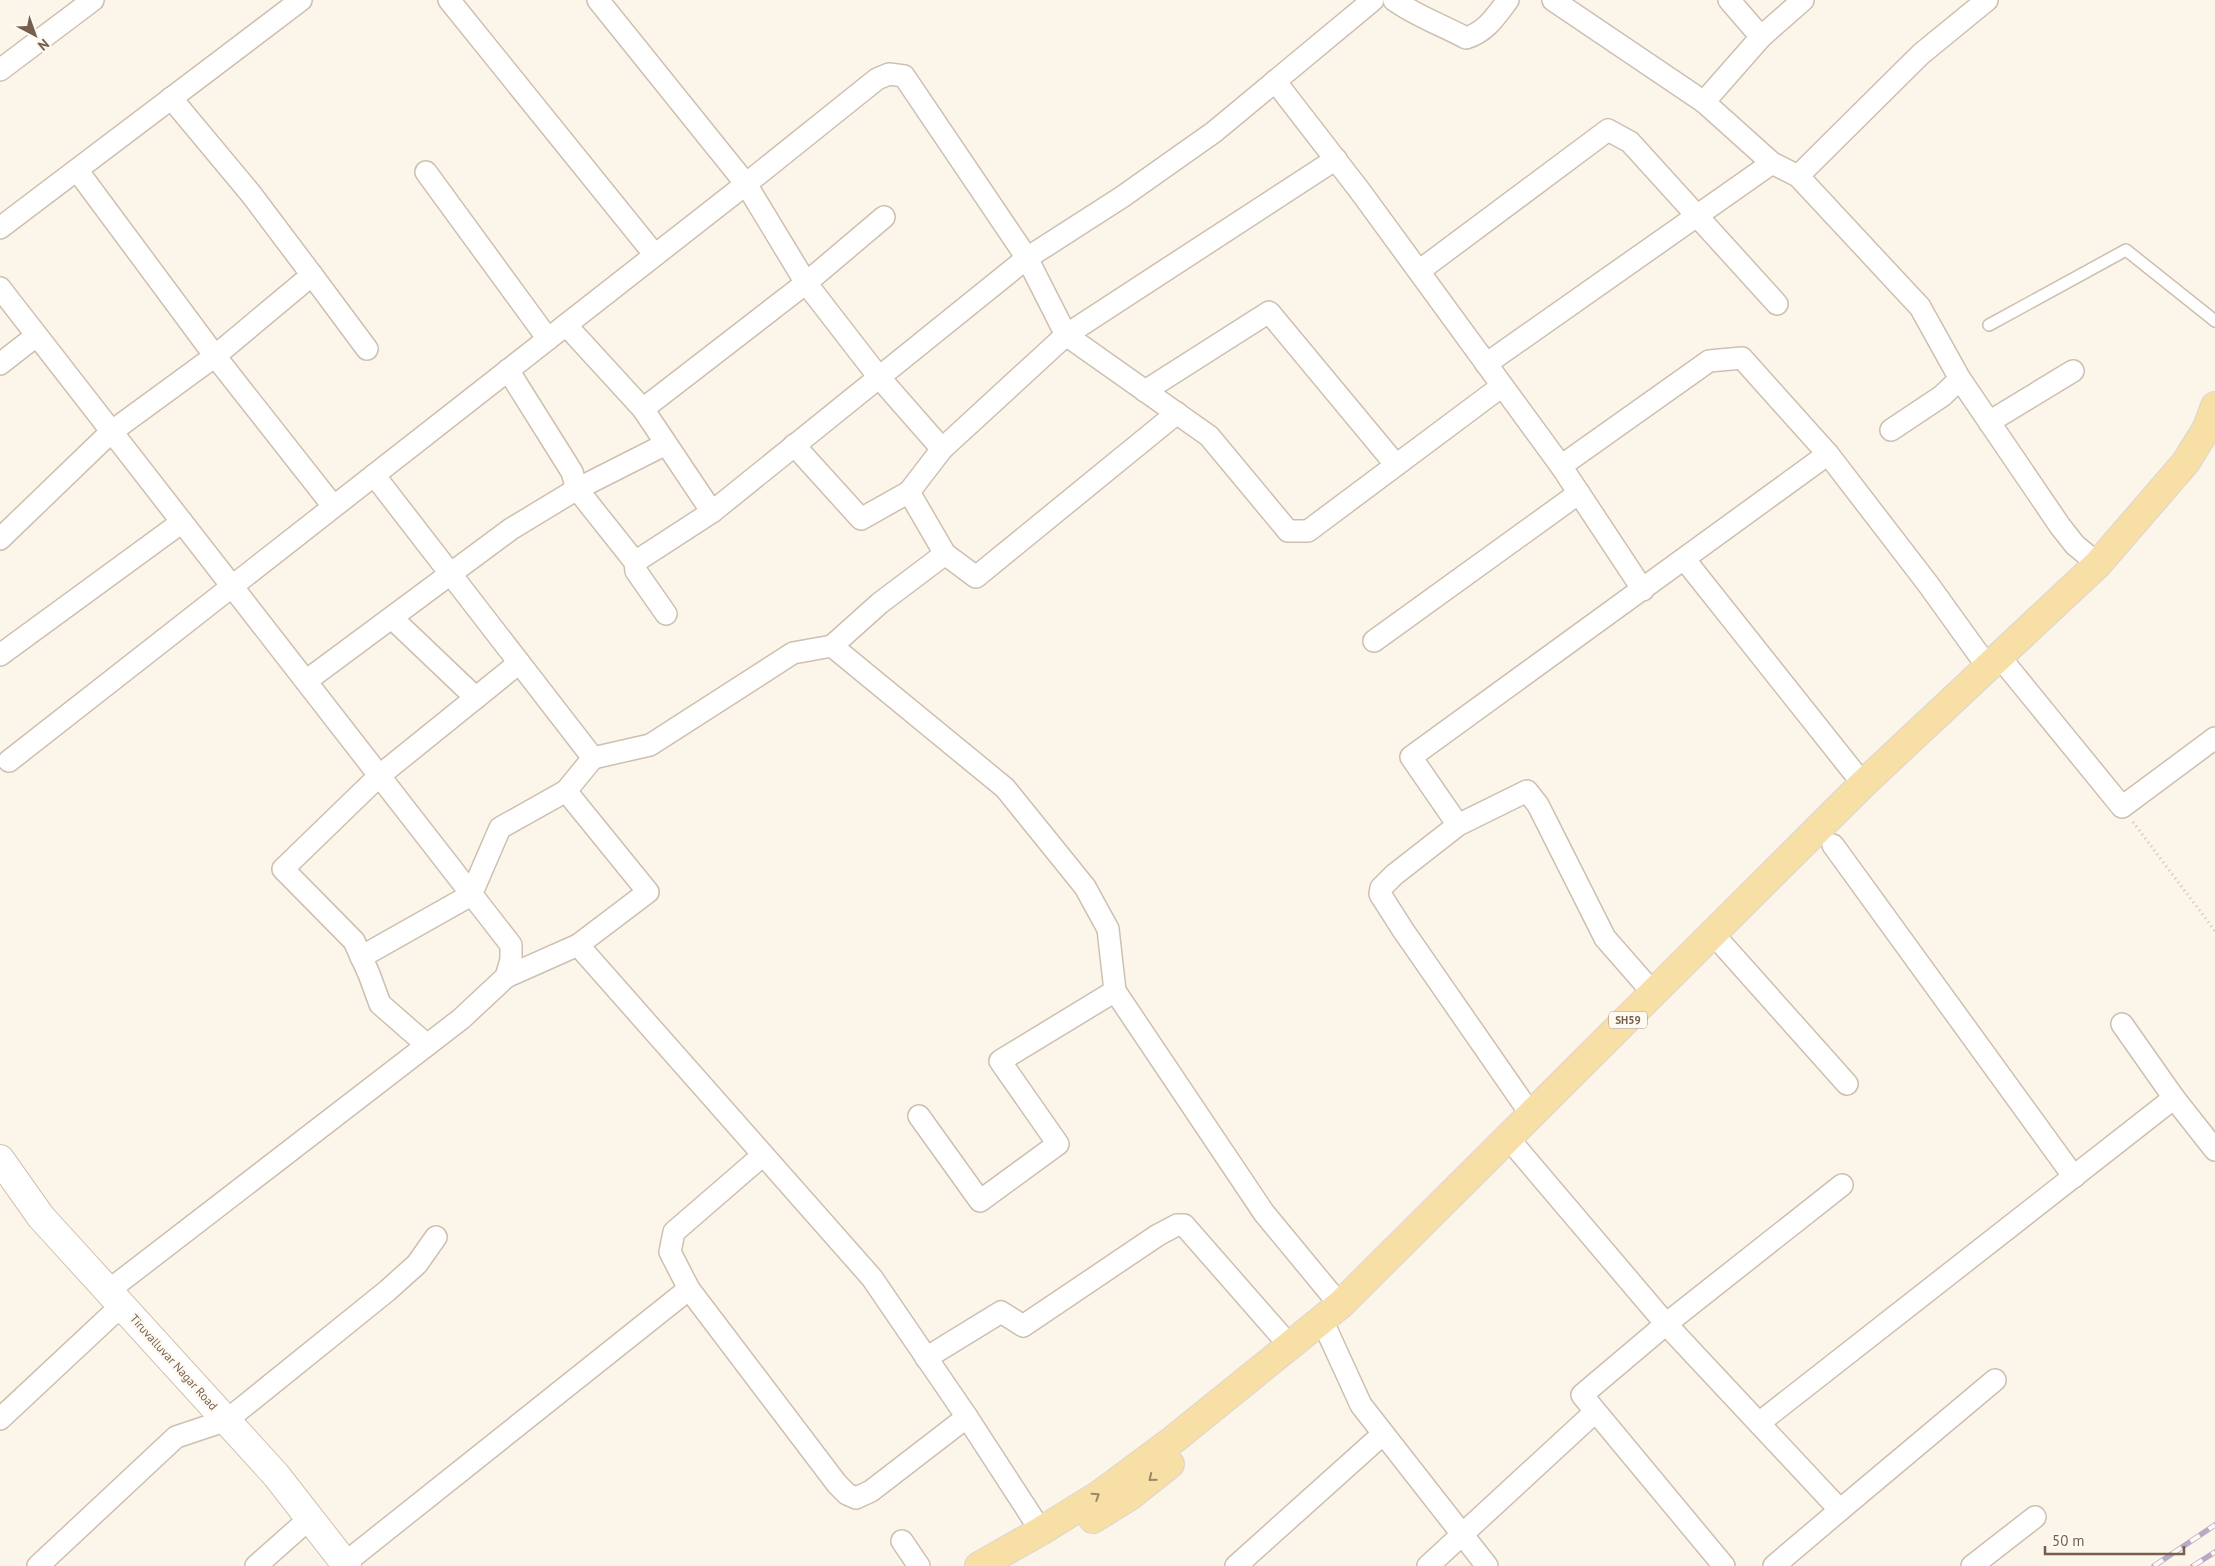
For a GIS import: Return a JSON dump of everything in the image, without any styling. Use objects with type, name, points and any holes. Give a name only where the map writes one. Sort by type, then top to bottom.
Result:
[{"type":"main road","name":"SH59","points":[[979,1566],[1041,1531],[1098,1495],[1166,1446],[1290,1346],[1330,1320],[1514,1144],[1532,1116],[1863,784],[1997,666],[2098,564],[2186,462],[2207,428],[2215,406]]},
{"type":"main road","points":[[1514,1144],[1723,945],[1997,666],[2109,572],[2202,466],[2215,446]]},
{"type":"main road","points":[[1010,1566],[1057,1541],[1130,1496],[1330,1320]]},
{"type":"street","points":[[0,70],[93,0]]},
{"type":"street","points":[[0,228],[301,0]]},
{"type":"street","points":[[450,0],[655,255]]},
{"type":"street","points":[[598,0],[746,184],[806,283],[878,376],[942,449]]},
{"type":"street","points":[[1394,0],[1412,13],[1434,20],[1466,38],[1478,34],[1491,23],[1508,0]]},
{"type":"street","points":[[1553,0],[1704,102],[1772,163],[1798,176],[1920,307],[1960,379],[1989,422],[2075,545],[2098,564]]},
{"type":"street","points":[[1729,0],[1761,37]]},
{"type":"street","points":[[1704,102],[1761,37],[1803,0]]},
{"type":"street","points":[[1798,176],[1921,54],[1987,0]]},
{"type":"street","points":[[635,562],[712,512],[878,376],[1027,258],[1122,197],[1214,132],[1371,1]]},
{"type":"street","points":[[9,761],[746,184],[877,79],[889,74],[904,76],[1027,258],[1066,335],[1210,436],[1288,531],[1308,531],[1502,386]]},
{"type":"street","points":[[1275,81],[1336,159],[1561,466],[1643,590]]},
{"type":"street","points":[[172,98],[251,194],[367,349]]},
{"type":"street","points":[[1419,271],[1608,130],[1630,142],[1777,304]]},
{"type":"street","points":[[794,445],[861,519],[909,492],[942,449],[1066,335],[1336,159]]},
{"type":"street","points":[[1486,364],[1695,215],[1772,163]]},
{"type":"street","points":[[77,170],[215,356],[333,506]]},
{"type":"street","points":[[426,172],[548,339]]},
{"type":"street","points":[[642,408],[806,283],[884,218]]},
{"type":"street","points":[[0,539],[111,432],[215,356],[312,275]]},
{"type":"street","points":[[0,288],[511,945],[511,960],[506,977]]},
{"type":"street","points":[[1145,391],[1268,312],[1396,465]]},
{"type":"street","points":[[566,325],[642,408],[712,512]]},
{"type":"street","points":[[0,364],[36,336]]},
{"type":"street","points":[[1561,466],[1709,361],[1742,358],[1828,454],[1928,584],[1997,666],[2122,808],[2215,738]]},
{"type":"street","points":[[508,370],[572,472],[577,489],[635,562],[636,571],[666,614]]},
{"type":"street","points":[[1989,422],[2073,372]]},
{"type":"street","points":[[1891,430],[1942,396],[1960,379]]},
{"type":"street","points":[[909,492],[945,554],[976,577],[1176,413]]},
{"type":"street","points":[[306,682],[511,529],[577,489],[666,444]]},
{"type":"street","points":[[1458,825],[1410,757],[1685,560],[1828,454]]},
{"type":"street","points":[[374,475],[593,758]]},
{"type":"street","points":[[1374,641],[1579,494]]},
{"type":"street","points":[[0,655],[182,522]]},
{"type":"street","points":[[361,957],[471,895],[500,828],[566,792],[593,758],[650,745],[793,653],[832,646],[880,602],[945,554]]},
{"type":"street","points":[[1685,560],[1863,784]]},
{"type":"street","points":[[392,618],[476,698]]},
{"type":"street","points":[[832,646],[1005,788],[1085,887],[1108,929],[1115,991],[1264,1213],[1330,1320],[1361,1405],[1488,1566]]},
{"type":"street","points":[[427,1044],[380,1004],[354,941],[284,870],[379,776],[519,663]]},
{"type":"street","points":[[1532,1116],[1380,894],[1381,888],[1394,875],[1458,825],[1527,791],[1538,804],[1605,938],[1654,994]]},
{"type":"street","points":[[0,1419],[115,1298],[427,1044],[461,1019],[506,977],[578,945],[648,892],[566,792]]},
{"type":"street","points":[[1833,845],[2074,1177]]},
{"type":"street","points":[[578,945],[872,1278],[967,1417],[1041,1531]]},
{"type":"street","points":[[1723,945],[1847,1084]]},
{"type":"street","points":[[919,1116],[980,1200],[1058,1144],[1000,1061],[1115,991]]},
{"type":"street","points":[[2122,1024],[2174,1098],[2215,1150]]},
{"type":"street","points":[[1759,1423],[2174,1098]]},
{"type":"street","points":[[1514,1144],[1666,1324],[1840,1510]]},
{"type":"street","points":[[763,1154],[674,1232],[670,1252],[689,1289],[837,1484],[847,1494],[856,1498],[871,1491],[967,1417]]},
{"type":"street","name":"Tiruvalluvar Nagar Road","points":[[0,1159],[41,1216],[276,1474],[309,1519],[346,1564]]},
{"type":"street","points":[[1724,1566],[1582,1395],[1666,1324],[1842,1185]]},
{"type":"street","points":[[926,1358],[1001,1312],[1023,1326],[1158,1235],[1177,1225],[1184,1226],[1202,1244],[1290,1346]]},
{"type":"street","points":[[38,1566],[176,1436],[227,1420],[387,1292],[417,1264],[436,1236]]},
{"type":"street","points":[[346,1564],[689,1289]]},
{"type":"street","points":[[1774,1566],[1994,1380]]},
{"type":"street","points":[[1428,1566],[1595,1412]]},
{"type":"street","points":[[1236,1566],[1383,1434]]},
{"type":"street","points":[[1972,1566],[2035,1517]]},
{"type":"street","points":[[256,1566],[309,1519]]},
{"type":"street","points":[[902,1542],[919,1566]]},
{"type":"lane","points":[[1989,324],[2126,250],[2215,322]]},
{"type":"path","points":[[2122,808],[2215,931]]},
{"type":"railway","points":[[2154,1566],[2215,1525]]},
{"type":"railway","points":[[2193,1566],[2215,1552]]}]
